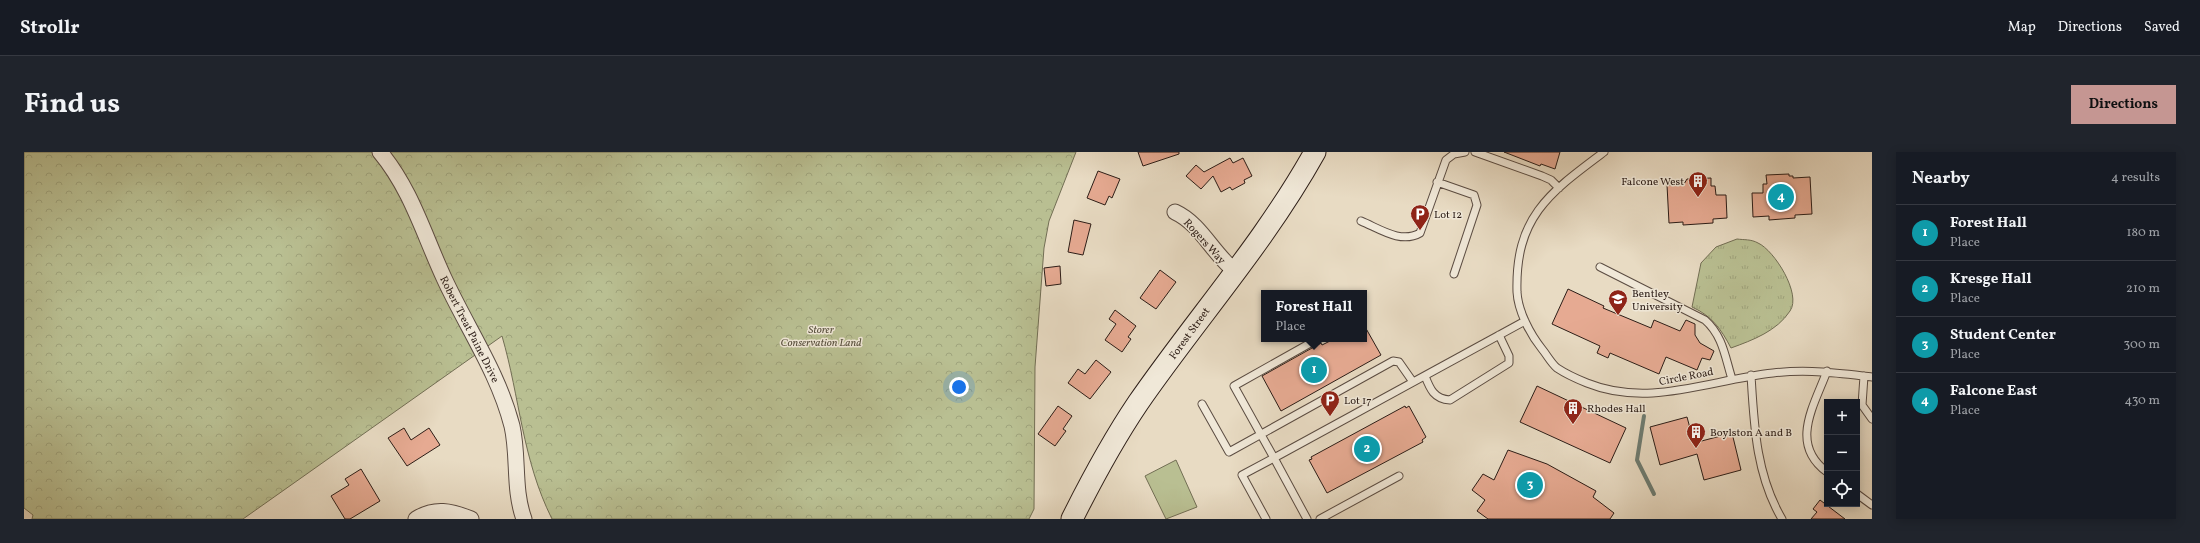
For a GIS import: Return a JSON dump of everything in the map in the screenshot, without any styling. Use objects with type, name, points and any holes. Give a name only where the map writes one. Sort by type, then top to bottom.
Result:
[{"type":"street","name":"Robert Treat Paine Drive","points":[[380,152],[406,190],[444,280],[482,350],[502,393],[512,428],[518,504],[524,519]]},
{"type":"street","name":"Forest Street","points":[[1072,519],[1121,429],[1277,214],[1315,152]]},
{"type":"street","name":"Rogers Way","points":[[1175,212],[1194,225],[1224,263],[1235,271]]},
{"type":"street","points":[[416,519],[437,511],[456,513],[471,519]]},
{"type":"lane","points":[[1361,221],[1399,237],[1412,237],[1420,233],[1446,160],[1454,154],[1465,152]]},
{"type":"lane","points":[[1475,152],[1542,176],[1550,180],[1559,188]]},
{"type":"lane","name":"Circle Road","points":[[1604,152],[1579,170],[1545,200],[1531,219],[1521,242],[1516,270],[1517,297],[1525,321],[1536,342],[1557,367],[1575,378],[1605,390],[1639,395],[1667,393],[1751,375],[1792,371],[1827,371],[1872,377]]},
{"type":"lane","points":[[1437,182],[1474,195],[1477,205],[1454,274]]},
{"type":"lane","points":[[1600,267],[1705,320],[1715,329],[1723,345],[1732,379]]},
{"type":"lane","points":[[1266,519],[1242,475],[1525,321]]},
{"type":"lane","points":[[1425,376],[1432,392],[1442,400],[1450,400],[1509,363],[1509,356],[1499,335]]},
{"type":"lane","points":[[1308,519],[1234,386],[1312,342]]},
{"type":"lane","points":[[1202,404],[1229,452],[1393,361],[1399,362],[1413,382]]},
{"type":"lane","points":[[1826,471],[1808,450],[1806,439],[1810,415],[1827,371]]},
{"type":"lane","points":[[1751,375],[1757,449],[1768,490],[1782,519]]},
{"type":"lane","points":[[1864,376],[1862,405],[1872,419]]},
{"type":"lane","points":[[1320,519],[1399,476]]},
{"type":"lane","points":[[1860,496],[1872,505]]},
{"type":"green space","name":"Storer Conservation Land","points":[[24,152],[1076,152],[1049,221],[1044,248],[1035,367],[1034,509],[1029,519],[552,519],[534,474],[522,428],[502,336],[243,519],[32,519],[33,515],[24,508]]},
{"type":"green space","points":[[1737,239],[1755,242],[1764,247],[1771,254],[1784,273],[1789,284],[1793,303],[1785,318],[1778,324],[1764,334],[1731,348],[1724,335],[1715,324],[1705,315],[1692,307],[1701,263],[1716,247]]},
{"type":"green space","points":[[1176,460],[1197,507],[1166,519],[1145,476]]},
{"type":"building","points":[[1138,152],[1179,152],[1179,154],[1143,166]]},
{"type":"building","points":[[1504,152],[1560,152],[1555,169],[1541,164],[1540,166]]},
{"type":"building","points":[[1230,158],[1233,163],[1243,158],[1252,176],[1244,180],[1245,183],[1232,190],[1230,187],[1221,192],[1213,176],[1201,189],[1186,176],[1196,165],[1204,172]]},
{"type":"building","points":[[1098,171],[1120,179],[1112,198],[1109,196],[1105,205],[1087,198]]},
{"type":"building","points":[[1789,174],[1789,176],[1793,176],[1793,178],[1810,177],[1812,214],[1795,215],[1795,218],[1769,220],[1769,216],[1753,217],[1752,193],[1763,193],[1763,184],[1767,184],[1766,175]]},
{"type":"building","name":"Falcone West","points":[[1711,178],[1711,186],[1715,186],[1716,195],[1726,195],[1727,218],[1713,219],[1713,223],[1683,225],[1683,222],[1669,223],[1667,185],[1684,184],[1687,179]]},
{"type":"building","points":[[1074,220],[1091,224],[1083,255],[1068,252]]},
{"type":"building","points":[[1060,266],[1061,284],[1046,286],[1044,268]]},
{"type":"building","points":[[1160,270],[1176,282],[1156,309],[1140,298]]},
{"type":"building","points":[[1568,289],[1604,306],[1603,308],[1651,328],[1654,320],[1680,331],[1686,320],[1695,324],[1695,335],[1700,343],[1714,351],[1710,360],[1702,358],[1697,370],[1666,357],[1659,374],[1610,353],[1608,358],[1597,353],[1600,346],[1552,324]]},
{"type":"building","points":[[1115,310],[1136,326],[1128,337],[1131,339],[1122,352],[1105,340],[1116,324],[1109,319]]},
{"type":"building","points":[[1367,330],[1381,355],[1281,411],[1262,376],[1321,343],[1322,345],[1328,342],[1367,342]]},
{"type":"building","points":[[1096,360],[1111,372],[1090,399],[1068,383],[1078,369],[1085,374]]},
{"type":"building","name":"Rhodes Hall","points":[[1537,386],[1626,428],[1610,463],[1520,422]]},
{"type":"building","points":[[1058,406],[1072,416],[1063,429],[1066,431],[1055,446],[1038,434]]},
{"type":"building","points":[[1405,406],[1406,408],[1409,406],[1426,437],[1422,440],[1423,442],[1327,493],[1309,460],[1312,459],[1311,457]]},
{"type":"building","name":"Boylston A and B","points":[[1687,417],[1694,443],[1732,433],[1741,470],[1704,480],[1697,454],[1660,465],[1650,427]]},
{"type":"building","points":[[404,428],[411,440],[429,428],[440,445],[407,466],[388,438]]},
{"type":"building","points":[[1508,450],[1547,464],[1596,491],[1593,497],[1614,513],[1610,519],[1488,519],[1477,511],[1485,500],[1472,490],[1483,474],[1494,480]]},
{"type":"building","points":[[361,469],[380,501],[350,519],[345,519],[331,496],[349,485],[345,479]]},
{"type":"building","points":[[1820,500],[1824,503],[1824,507],[1829,507],[1845,519],[1811,519],[1817,512],[1813,509]]},
{"type":"waterway","points":[[1644,416],[1637,460],[1654,494]]},
{"type":"place","name":"Falcone East","points":[[1781,197]]},
{"type":"place","name":"Falcone West","points":[[1698,198]]},
{"type":"place","name":"Lot 12","points":[[1420,231]]},
{"type":"place","name":"Bentley University","points":[[1618,316]]},
{"type":"place","name":"Forest Hall","points":[[1314,370]]},
{"type":"place","name":"Lot 17","points":[[1330,417]]},
{"type":"place","name":"Rhodes Hall","points":[[1573,425]]},
{"type":"place","name":"Kresge Hall","points":[[1367,449]]},
{"type":"place","name":"Boylston A and B","points":[[1696,449]]},
{"type":"place","name":"Student Center","points":[[1530,485]]}]
